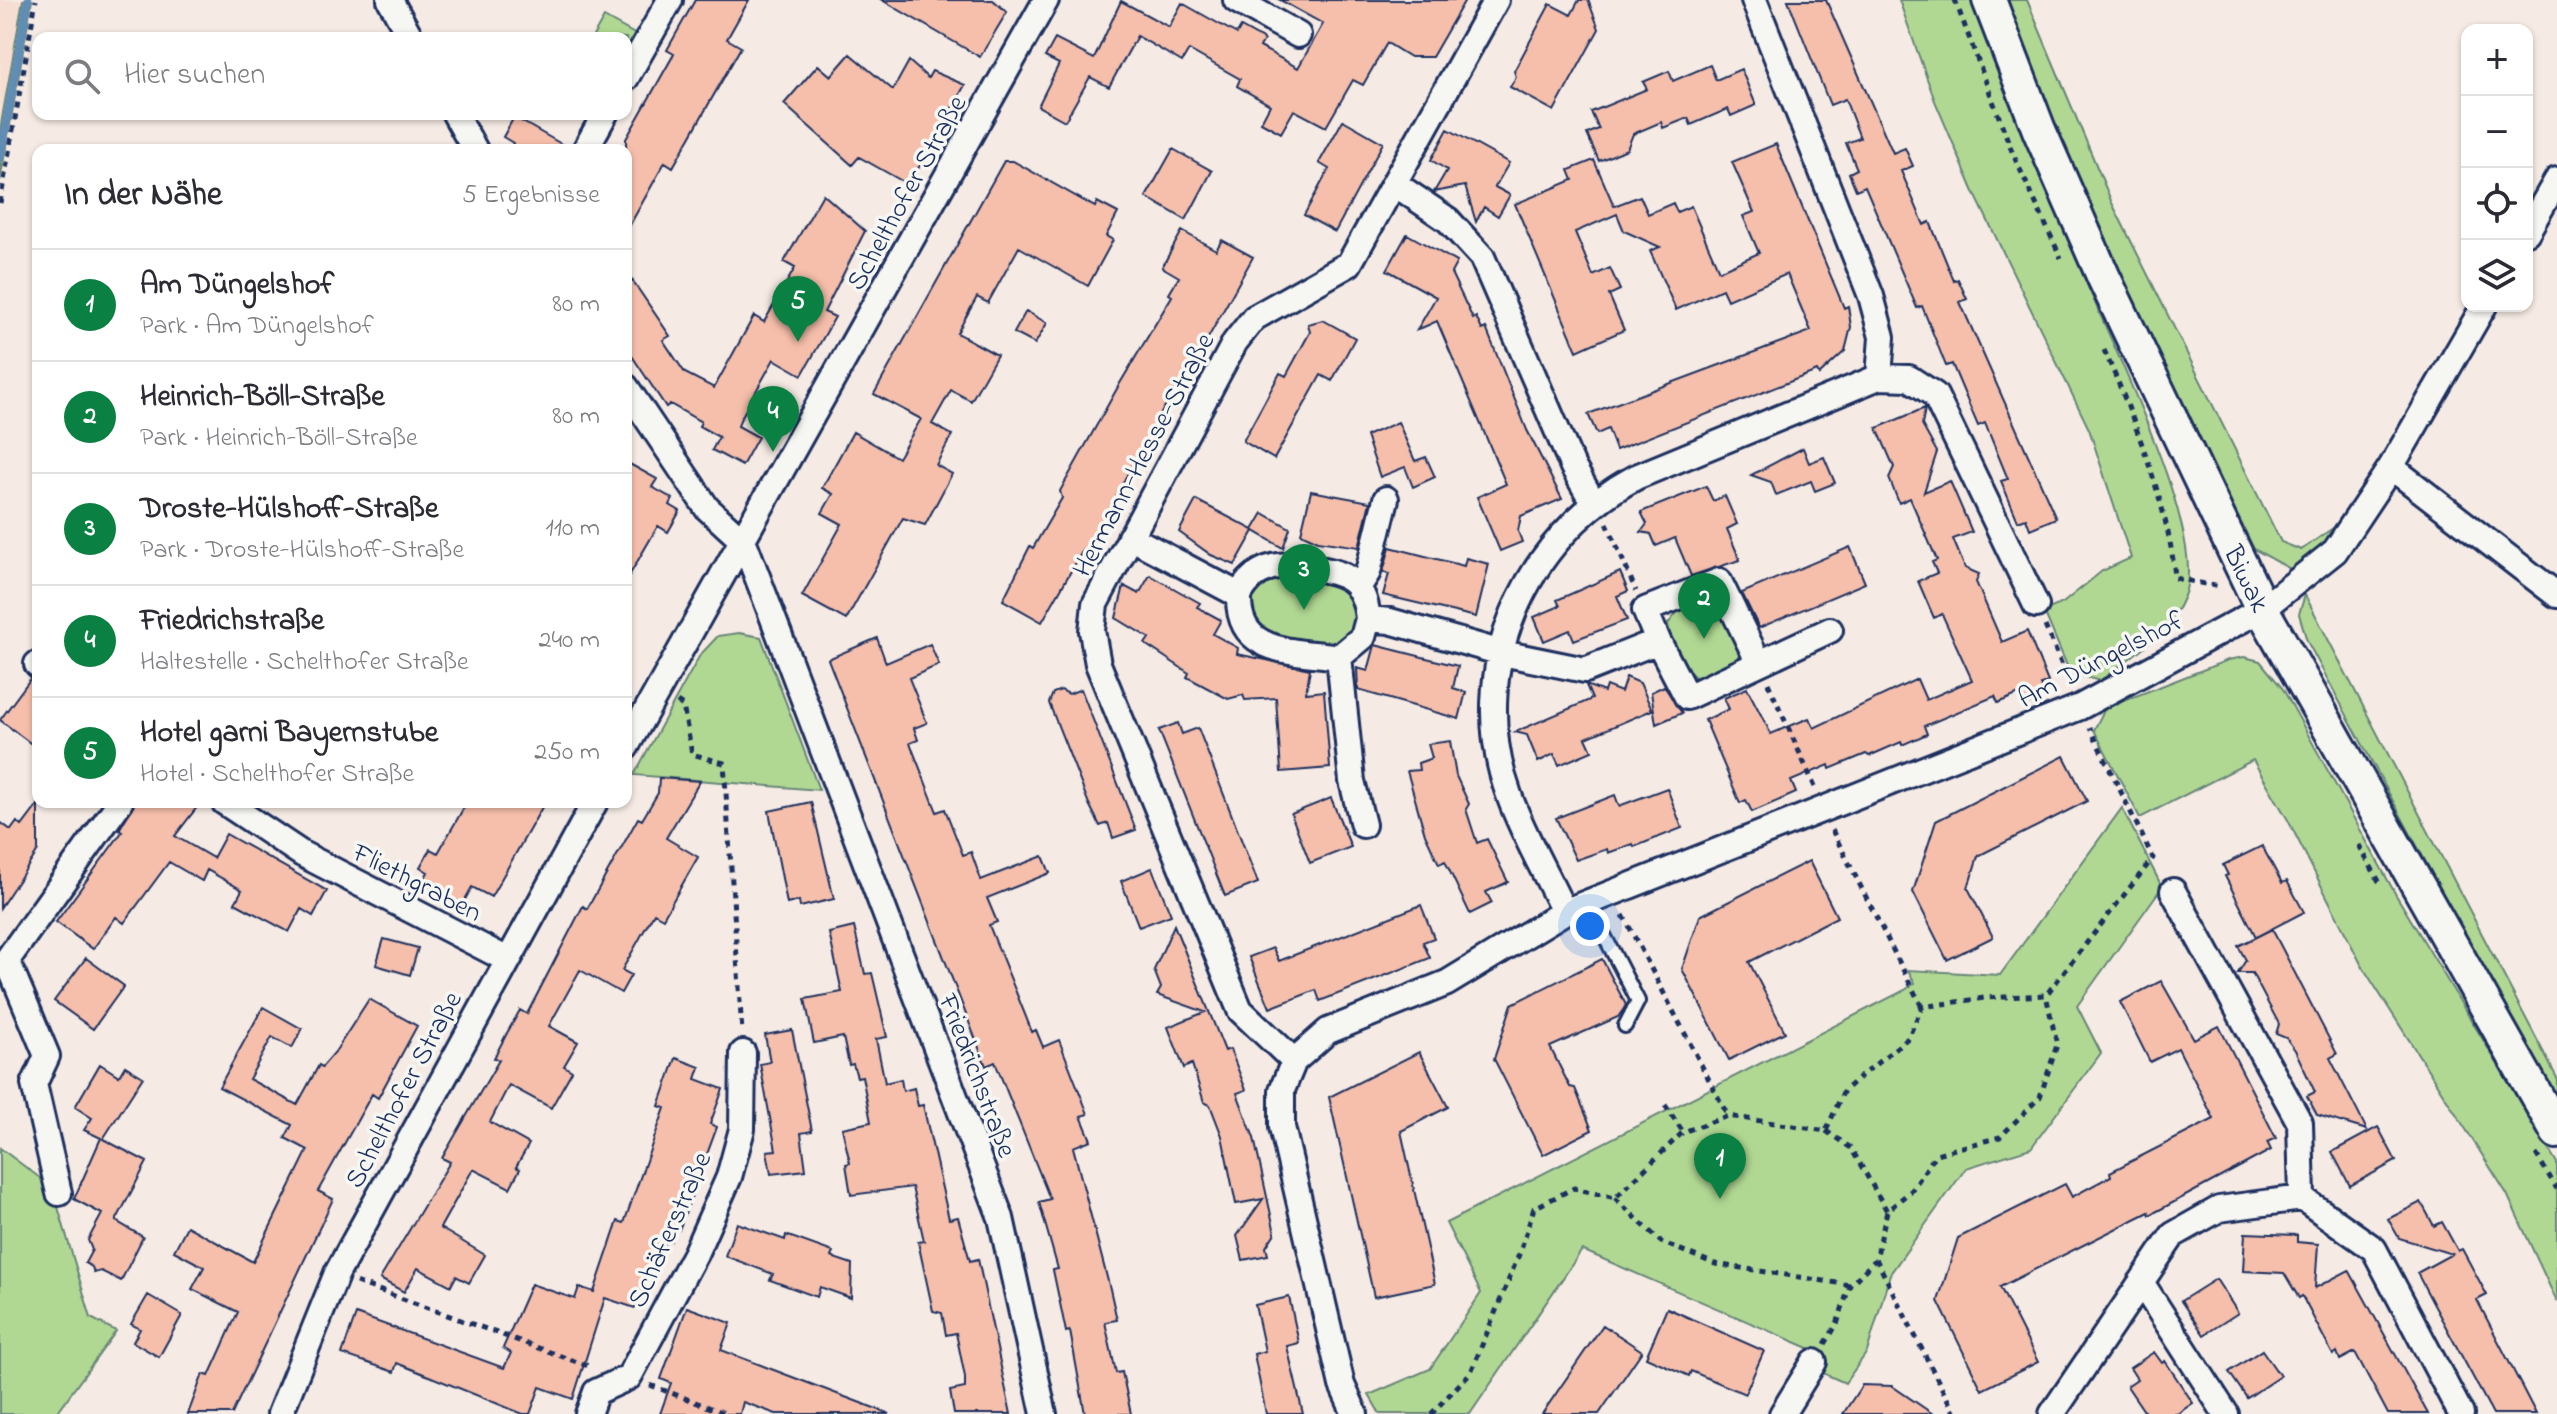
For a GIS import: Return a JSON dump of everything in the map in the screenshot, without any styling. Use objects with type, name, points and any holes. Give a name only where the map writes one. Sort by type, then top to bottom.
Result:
[{"type":"street","points":[[390,0],[408,32]]},
{"type":"street","points":[[632,67],[670,0]]},
{"type":"street","name":"Schelthofer Straße","points":[[632,736],[1046,0]]},
{"type":"street","points":[[1236,0],[1298,35]]},
{"type":"street","name":"Hermann-Hesse-Straße","points":[[1294,1061],[1240,1010],[1098,664],[1092,631],[1095,604],[1235,342],[1264,310],[1349,264],[1496,0]]},
{"type":"street","points":[[1754,0],[1871,296],[1882,337],[1879,377]]},
{"type":"street","name":"Biwak","points":[[1989,0],[2039,130],[2104,278],[2262,609],[2557,1132]]},
{"type":"street","points":[[458,120],[472,144]]},
{"type":"street","points":[[588,144],[602,120]]},
{"type":"street","points":[[2533,222],[2557,180]]},
{"type":"street","points":[[1395,184],[1448,220],[1482,257],[1573,467],[1593,502]]},
{"type":"street","name":"Am Düngelshof","points":[[1294,1061],[1328,1031],[1447,983],[1564,912],[2080,707],[2262,609],[2335,551],[2391,467],[2481,312]]},
{"type":"street","points":[[1564,912],[1509,795],[1494,722],[1502,653],[1512,618],[1548,549],[1593,502],[1636,477],[1879,377],[1909,378],[1935,395],[2036,605]]},
{"type":"street","points":[[632,396],[707,508],[744,542]]},
{"type":"street","points":[[2391,467],[2557,595]]},
{"type":"street","points":[[1358,588],[1368,572],[1386,499]]},
{"type":"street","points":[[1130,537],[1239,595]]},
{"type":"street","name":"Friedrichstraße","points":[[744,542],[1001,1218],[1044,1414]]},
{"type":"street","points":[[1290,564],[1341,572],[1358,588],[1366,600],[1368,619],[1363,637],[1339,657],[1265,645],[1249,635],[1238,614],[1239,595],[1256,573],[1269,566],[1290,564]]},
{"type":"street","points":[[1759,663],[1719,581],[1645,610],[1687,697],[1830,630]]},
{"type":"street","points":[[1368,619],[1390,621],[1502,653],[1585,670],[1658,641]]},
{"type":"street","points":[[1339,657],[1352,781],[1363,825]]},
{"type":"street","points":[[59,1193],[34,1084],[47,1056],[7,960],[116,808]]},
{"type":"street","name":"Fliethgraben","points":[[233,808],[302,854],[506,959]]},
{"type":"street","name":"Schelthofer Straße","points":[[280,1414],[337,1273],[506,959],[592,808]]},
{"type":"street","points":[[2173,891],[2300,1123],[2302,1198]]},
{"type":"street","name":"Schäferstraße","points":[[629,1377],[695,1254],[729,1177],[742,1129],[743,1053]]},
{"type":"street","points":[[1294,1061],[1282,1090],[1282,1127],[1342,1385],[1355,1414]]},
{"type":"street","points":[[2052,1414],[2173,1235],[2219,1209],[2302,1198],[2374,1249],[2461,1414]]},
{"type":"street","points":[[2141,1282],[2226,1414]]},
{"type":"street","points":[[1782,1414],[1814,1362]]},
{"type":"street","points":[[588,1414],[596,1392],[629,1377]]},
{"type":"lane","points":[[1587,902],[1638,1001],[1625,1026]]},
{"type":"path","points":[[0,203],[36,0]]},
{"type":"path","points":[[1593,502],[1607,523],[1645,610]]},
{"type":"path","points":[[1922,1007],[1984,998],[2046,995],[2153,858],[2080,707],[2036,605]]},
{"type":"path","points":[[1759,663],[1837,843],[1922,1007]]},
{"type":"path","points":[[659,689],[683,706],[692,754],[724,763],[743,1053]]},
{"type":"path","points":[[1611,893],[1728,1116]]},
{"type":"path","points":[[1814,1362],[1837,1324],[1850,1285],[1876,1259],[1887,1211],[1912,1190],[1936,1154],[2000,1137],[2040,1097],[2057,1045],[2046,995]]},
{"type":"path","points":[[1826,1131],[1844,1090],[1908,1038],[1922,1007]]},
{"type":"path","points":[[1665,1105],[1683,1132]]},
{"type":"path","points":[[1615,1198],[1683,1132],[1728,1116],[1826,1131],[1851,1148],[1887,1211]]},
{"type":"path","points":[[1431,1414],[1471,1372],[1520,1252],[1534,1208],[1574,1188],[1615,1198],[1661,1242],[1715,1264],[1850,1285]]},
{"type":"path","points":[[1876,1259],[1955,1414]]},
{"type":"path","points":[[337,1273],[364,1287],[571,1362],[629,1377],[727,1414]]},
{"type":"shaded area","points":[[0,0],[23,0],[0,130]]},
{"type":"green space","points":[[23,0],[32,0],[0,181],[0,130]]},
{"type":"green space","points":[[1899,0],[1972,0],[2171,487],[2183,530],[2188,568],[2184,596],[2159,633],[2100,681],[2070,673],[2044,611],[2063,603],[2102,571],[2131,558],[2089,429],[1974,192],[1935,101]]},
{"type":"green space","points":[[2004,0],[2027,0],[2112,203],[2281,542],[2301,550],[2333,528],[2374,474],[2323,551],[2294,571],[2254,549],[2084,205]]},
{"type":"green space","points":[[604,17],[631,32],[595,32]]},
{"type":"green space","points":[[632,33],[638,36],[632,48]]},
{"type":"green space","points":[[1287,573],[1347,586],[1359,618],[1351,632],[1329,645],[1303,644],[1261,633],[1250,610],[1256,586]]},
{"type":"green space","points":[[2305,595],[2557,1078],[2557,1106],[2307,641],[2299,614]]},
{"type":"green space","points":[[1707,598],[1718,604],[1740,655],[1735,666],[1702,681],[1683,664],[1668,624],[1683,605]]},
{"type":"green space","points":[[739,633],[761,637],[819,790],[634,775],[700,655],[718,636]]},
{"type":"green space","points":[[2244,657],[2260,661],[2283,689],[2396,895],[2557,1163],[2557,1302],[2507,1194],[2362,966],[2288,820],[2253,760],[2140,818],[2094,730],[2105,708],[2228,660]]},
{"type":"green space","points":[[2122,808],[2162,887],[2077,1006],[2101,1053],[2031,1148],[1966,1168],[1890,1274],[1867,1352],[1845,1383],[1801,1363],[1811,1349],[1582,1250],[1470,1414],[1380,1414],[1369,1395],[1430,1369],[1481,1293],[1446,1223],[1905,990],[1915,983],[1908,970],[2000,975]]},
{"type":"green space","points":[[0,1148],[52,1187],[91,1318],[116,1331],[56,1414],[0,1414]]},
{"type":"building","points":[[695,0],[749,0],[727,39],[741,47],[673,167],[665,162],[632,221],[632,144],[626,144],[626,139],[674,54],[667,50]]},
{"type":"building","points":[[882,0],[993,0],[1007,12],[980,57]]},
{"type":"building","points":[[1280,0],[1465,0],[1432,57],[1410,57],[1387,43],[1363,85],[1353,80],[1326,127],[1294,110],[1281,133],[1261,122],[1270,105],[1237,86],[1240,79],[1189,50],[1182,62],[1137,36],[1109,87],[1090,77],[1065,121],[1038,106],[1059,64],[1045,57],[1055,39],[1094,59],[1121,1],[1169,27],[1182,3],[1237,34],[1241,27],[1264,40],[1260,47],[1298,68],[1323,24]]},
{"type":"building","points":[[1579,0],[1588,0],[1599,29],[1554,111],[1510,87],[1516,77],[1514,71],[1550,4],[1571,15]]},
{"type":"building","points":[[1788,0],[1826,0],[1893,153],[1905,148],[1913,166],[1901,171],[1924,225],[1930,222],[1954,281],[1958,279],[1967,299],[1960,302],[2056,518],[2030,529],[2026,518],[2018,521],[2001,481],[2008,479],[1985,423],[1978,426],[1952,364],[1946,366],[1922,306],[1917,308],[1865,186],[1856,190],[1849,173],[1857,169],[1846,143],[1860,138],[1845,99],[1830,105]]},
{"type":"building","points":[[850,54],[893,90],[909,61],[928,78],[932,71],[965,85],[909,185],[859,157],[852,165],[784,104],[818,65],[831,76]]},
{"type":"building","points":[[1710,65],[1716,80],[1741,69],[1756,105],[1731,116],[1728,109],[1691,125],[1688,118],[1663,128],[1661,122],[1633,134],[1627,149],[1599,161],[1587,134],[1599,129],[1591,112],[1647,89],[1643,82],[1669,71],[1673,81]]},
{"type":"building","points":[[512,120],[519,120],[561,144],[512,144],[503,137]]},
{"type":"building","points":[[1343,120],[1383,143],[1335,232],[1304,215],[1329,169],[1319,163]]},
{"type":"building","points":[[1448,129],[1509,163],[1495,187],[1510,195],[1498,216],[1484,207],[1476,222],[1465,186],[1434,192],[1447,170],[1431,160]]},
{"type":"building","points":[[1776,144],[1844,308],[1848,306],[1851,327],[1845,351],[1819,375],[1817,371],[1616,450],[1608,429],[1597,434],[1588,414],[1811,331],[1787,274],[1727,300],[1722,289],[1676,310],[1650,251],[1660,247],[1624,231],[1617,214],[1575,232],[1593,276],[1610,268],[1620,290],[1609,295],[1624,330],[1577,351],[1515,204],[1573,180],[1569,170],[1594,160],[1614,206],[1640,196],[1648,214],[1673,203],[1677,212],[1691,206],[1719,271],[1759,253],[1743,216],[1754,212],[1732,162]]},
{"type":"building","points":[[1173,149],[1212,171],[1186,220],[1146,197]]},
{"type":"building","points":[[1004,161],[1013,161],[1095,207],[1097,202],[1118,213],[1106,236],[1113,240],[1088,286],[1019,247],[988,303],[977,297],[957,333],[997,355],[971,401],[951,390],[932,424],[952,435],[936,465],[952,474],[925,525],[903,518],[846,620],[802,596],[842,524],[822,513],[833,494],[822,488],[853,432],[898,458],[921,419],[874,394]]},
{"type":"building","points":[[823,194],[865,231],[824,312],[835,317],[802,375],[774,359],[740,420],[738,426],[758,437],[742,466],[712,450],[719,437],[699,426],[701,422],[670,404],[666,407],[632,356],[632,280],[670,336],[663,340],[685,373],[714,388],[754,316],[764,322],[795,268],[784,262]]},
{"type":"building","points":[[1182,231],[1216,250],[1222,240],[1253,257],[1182,385],[1178,383],[1154,426],[1157,428],[1143,454],[1139,451],[1088,553],[1083,550],[1042,622],[1003,600],[1030,546],[1033,548],[1062,498],[1060,491],[1172,296],[1169,294],[1179,277],[1162,267]]},
{"type":"building","points":[[1407,234],[1457,262],[1451,273],[1473,319],[1476,317],[1482,330],[1486,328],[1527,430],[1562,499],[1521,516],[1518,531],[1522,542],[1500,551],[1477,497],[1506,484],[1437,321],[1417,330],[1436,297],[1387,270]]},
{"type":"building","points":[[1026,311],[1047,323],[1035,344],[1014,333]]},
{"type":"building","points":[[1323,320],[1355,338],[1332,381],[1321,375],[1274,459],[1243,441],[1280,373],[1286,376],[1310,332],[1308,324]]},
{"type":"building","points":[[1925,408],[1922,425],[1937,452],[1924,492],[1950,481],[1972,532],[1953,539],[1965,568],[1979,574],[1976,582],[2002,642],[2027,631],[2048,682],[2041,685],[2046,697],[2024,706],[2019,694],[1998,703],[1995,696],[1924,726],[1927,734],[1902,745],[1901,742],[1830,769],[1829,765],[1791,781],[1796,793],[1752,812],[1746,800],[1740,803],[1705,720],[1729,709],[1724,698],[1747,688],[1771,734],[1809,718],[1814,728],[1917,679],[1926,700],[1972,680],[1942,614],[1934,618],[1918,581],[1937,573],[1932,562],[1937,560],[1910,498],[1899,503],[1889,478],[1894,467],[1877,428]]},
{"type":"building","points":[[1398,422],[1415,461],[1426,457],[1435,477],[1413,487],[1405,467],[1380,477],[1366,436]]},
{"type":"building","points":[[1803,448],[1809,463],[1824,457],[1835,483],[1815,491],[1811,481],[1776,495],[1771,482],[1751,475]]},
{"type":"building","points":[[632,465],[657,479],[652,487],[673,499],[670,505],[680,511],[668,532],[658,526],[632,571]]},
{"type":"building","points":[[1706,486],[1713,501],[1725,496],[1737,524],[1727,529],[1740,560],[1691,576],[1675,538],[1656,546],[1651,534],[1641,532],[1647,524],[1641,512]]},
{"type":"building","points":[[1311,491],[1370,502],[1359,547],[1318,541],[1301,533]]},
{"type":"building","points":[[1196,500],[1253,530],[1263,513],[1290,528],[1283,548],[1254,531],[1235,565],[1211,555],[1179,532]]},
{"type":"building","points":[[1390,547],[1464,566],[1466,558],[1489,564],[1476,617],[1383,595],[1389,574],[1383,572]]},
{"type":"building","points":[[1850,547],[1865,583],[1759,628],[1742,593]]},
{"type":"building","points":[[1620,572],[1628,591],[1617,596],[1627,620],[1574,640],[1570,630],[1544,641],[1534,617],[1560,606],[1557,600]]},
{"type":"building","points":[[1150,575],[1200,603],[1197,607],[1221,620],[1213,634],[1238,648],[1237,654],[1310,669],[1306,693],[1324,691],[1330,768],[1281,772],[1276,698],[1245,700],[1243,695],[1228,699],[1187,677],[1189,673],[1145,644],[1149,638],[1116,618],[1124,586],[1139,594]]},
{"type":"building","points":[[877,638],[886,663],[930,644],[939,665],[909,678],[927,723],[914,728],[918,740],[910,743],[937,812],[945,809],[963,855],[971,852],[981,880],[1043,856],[1050,873],[987,898],[997,922],[989,925],[1032,1032],[1036,1030],[1043,1047],[1059,1040],[1088,1114],[1081,1116],[1091,1140],[1073,1147],[1117,1320],[1105,1322],[1116,1373],[1122,1372],[1131,1414],[1085,1414],[1070,1331],[1066,1332],[1053,1270],[1058,1269],[1039,1202],[1050,1199],[995,1062],[986,1066],[828,659]]},
{"type":"building","points":[[1375,645],[1458,666],[1453,688],[1466,692],[1459,719],[1358,690],[1357,668],[1368,671]]},
{"type":"building","points":[[1626,677],[1640,683],[1652,710],[1586,738],[1592,751],[1559,765],[1554,754],[1538,762],[1527,735],[1515,732],[1592,699],[1586,685],[1604,692],[1606,686],[1621,692]]},
{"type":"building","points":[[31,678],[32,678],[32,744],[0,720]]},
{"type":"building","points":[[1664,686],[1682,713],[1656,724],[1651,692]]},
{"type":"building","points":[[1081,689],[1136,830],[1113,838],[1108,823],[1100,826],[1089,804],[1049,703],[1053,693],[1061,690],[1069,694]]},
{"type":"building","points":[[1178,723],[1182,734],[1198,728],[1258,883],[1225,896],[1159,730]]},
{"type":"building","points":[[1450,741],[1456,776],[1469,804],[1466,809],[1477,843],[1487,839],[1508,882],[1486,892],[1492,903],[1470,914],[1445,861],[1439,864],[1425,834],[1407,771],[1419,770],[1418,763],[1432,758],[1428,744]]},
{"type":"building","points":[[2064,756],[2087,801],[1978,856],[1968,888],[1993,937],[1947,960],[1913,892],[1936,821]]},
{"type":"building","points":[[659,778],[700,781],[666,838],[698,857],[663,918],[654,913],[622,970],[631,975],[621,993],[580,970],[549,1026],[578,1042],[564,1066],[572,1071],[551,1108],[509,1085],[490,1122],[529,1144],[516,1167],[520,1169],[510,1188],[473,1169],[440,1228],[485,1255],[469,1283],[456,1276],[451,1286],[418,1268],[404,1292],[380,1279],[450,1162],[442,1158],[499,1060],[494,1058],[507,1033],[520,1010],[527,1014],[583,906],[587,909],[638,818],[642,820],[658,793]]},
{"type":"building","points":[[1667,788],[1682,828],[1634,847],[1633,844],[1608,853],[1607,849],[1576,860],[1556,818],[1615,795],[1619,806]]},
{"type":"building","points":[[1331,798],[1351,847],[1310,863],[1291,814]]},
{"type":"building","points":[[811,802],[834,899],[800,907],[799,901],[787,904],[769,811]]},
{"type":"building","points":[[38,808],[38,851],[0,908],[0,822],[11,830],[17,822],[22,826]]},
{"type":"building","points":[[132,808],[196,808],[175,836],[213,858],[226,834],[327,891],[313,916],[301,909],[289,932],[235,903],[242,890],[207,870],[202,881],[169,862],[124,923],[116,917],[93,949],[56,922],[122,832],[119,830]]},
{"type":"building","points":[[464,808],[542,808],[491,897],[472,887],[462,905],[422,883],[428,872],[420,867],[430,849],[438,853]]},
{"type":"building","points":[[2262,846],[2282,883],[2287,881],[2304,912],[2256,937],[2225,876],[2228,875],[2223,865]]},
{"type":"building","points":[[1809,861],[1837,917],[1749,962],[1785,1032],[1729,1060],[1682,969],[1700,916]]},
{"type":"building","points":[[1152,868],[1171,915],[1139,927],[1121,881]]},
{"type":"building","points":[[1421,905],[1434,938],[1423,942],[1430,958],[1320,1001],[1316,990],[1270,1008],[1249,957],[1273,948],[1279,961]]},
{"type":"building","points":[[1174,925],[1225,1051],[1230,1049],[1246,1090],[1237,1093],[1254,1138],[1275,1233],[1266,1247],[1268,1255],[1243,1260],[1237,1236],[1263,1199],[1236,1204],[1222,1136],[1210,1105],[1204,1102],[1192,1064],[1184,1068],[1168,1027],[1205,1012],[1157,995],[1161,988],[1154,970]]},
{"type":"building","points":[[854,927],[865,974],[872,973],[887,1037],[876,1039],[885,1083],[901,1079],[903,1091],[914,1088],[918,1106],[923,1105],[949,1219],[958,1217],[970,1261],[978,1259],[1011,1414],[954,1414],[950,1391],[965,1388],[965,1377],[956,1333],[946,1335],[942,1313],[933,1311],[918,1242],[924,1241],[912,1187],[851,1195],[846,1164],[850,1163],[842,1128],[871,1122],[862,1076],[857,1077],[853,1064],[849,1065],[843,1037],[814,1043],[805,999],[842,992],[829,933]]},
{"type":"building","points":[[2272,929],[2337,1054],[2330,1058],[2367,1130],[2317,1115],[2307,1096],[2315,1092],[2295,1050],[2286,1038],[2276,1034],[2279,1024],[2252,973],[2238,973],[2246,960],[2238,946]]},
{"type":"building","points":[[384,939],[418,948],[410,975],[376,965]]},
{"type":"building","points":[[86,958],[124,986],[93,1029],[54,1001]]},
{"type":"building","points":[[1602,959],[1626,1005],[1618,1017],[1550,1047],[1570,1087],[1575,1088],[1592,1130],[1543,1155],[1494,1059],[1512,1004]]},
{"type":"building","points":[[2161,981],[2194,1039],[2219,1026],[2276,1138],[2267,1142],[2271,1150],[2150,1215],[2149,1212],[2000,1287],[2038,1362],[1982,1390],[1938,1301],[1958,1238],[2065,1184],[2072,1197],[2111,1176],[2110,1172],[2214,1119],[2178,1048],[2150,1062],[2120,1002]]},
{"type":"building","points":[[369,999],[417,1026],[378,1098],[372,1094],[318,1191],[333,1199],[232,1414],[188,1414],[203,1374],[209,1376],[238,1312],[192,1289],[204,1267],[174,1251],[187,1226],[253,1262],[308,1150],[285,1138],[292,1125],[219,1087],[263,1007],[302,1029],[292,1048],[272,1037],[249,1079],[297,1105],[319,1065],[322,1067],[335,1052]]},
{"type":"building","points":[[792,1030],[812,1131],[801,1133],[806,1170],[771,1174],[767,1151],[776,1150],[760,1064],[770,1062],[765,1035]]},
{"type":"building","points":[[1419,1052],[1448,1107],[1401,1131],[1435,1284],[1374,1297],[1329,1097]]},
{"type":"building","points":[[676,1058],[700,1067],[696,1079],[723,1089],[710,1124],[717,1127],[679,1230],[676,1229],[671,1241],[667,1239],[662,1255],[654,1252],[635,1308],[605,1298],[573,1399],[540,1387],[530,1414],[523,1414],[397,1363],[394,1372],[342,1354],[356,1314],[504,1368],[511,1353],[503,1348],[531,1284],[575,1299],[579,1287],[594,1292],[618,1221],[624,1223],[665,1108],[659,1106]]},
{"type":"building","points":[[100,1064],[119,1076],[125,1066],[143,1077],[103,1139],[147,1162],[116,1221],[143,1237],[121,1281],[101,1271],[94,1273],[92,1267],[85,1263],[92,1250],[88,1240],[102,1214],[74,1199],[101,1138],[84,1130],[92,1118],[75,1107]]},
{"type":"building","points":[[2378,1127],[2396,1161],[2350,1186],[2332,1152]]},
{"type":"building","points":[[2421,1202],[2434,1226],[2442,1222],[2458,1251],[2462,1249],[2487,1295],[2477,1300],[2536,1414],[2493,1414],[2417,1273],[2452,1254],[2399,1238],[2388,1219]]},
{"type":"building","points":[[737,1223],[785,1240],[786,1235],[833,1252],[831,1257],[852,1264],[851,1298],[820,1287],[817,1297],[770,1280],[773,1274],[725,1256]]},
{"type":"building","points":[[2245,1233],[2297,1235],[2297,1242],[2318,1244],[2315,1288],[2349,1270],[2428,1414],[2388,1414],[2355,1352],[2340,1360],[2337,1352],[2333,1355],[2302,1296],[2299,1298],[2284,1273],[2243,1271]]},
{"type":"building","points":[[2216,1279],[2238,1313],[2204,1335],[2181,1301]]},
{"type":"building","points":[[148,1295],[182,1315],[159,1357],[133,1342],[140,1329],[131,1324]]},
{"type":"building","points":[[1289,1297],[1299,1343],[1287,1346],[1303,1414],[1266,1414],[1254,1354],[1265,1351],[1255,1305]]},
{"type":"building","points":[[687,1307],[731,1323],[721,1350],[890,1414],[776,1414],[743,1402],[740,1414],[660,1414],[671,1383],[661,1379]]},
{"type":"building","points":[[1667,1308],[1764,1351],[1745,1394],[1691,1371],[1689,1376],[1646,1357]]},
{"type":"building","points":[[1603,1325],[1642,1351],[1599,1414],[1542,1414]]},
{"type":"building","points":[[2262,1350],[2280,1376],[2247,1398],[2229,1372]]},
{"type":"building","points":[[2154,1352],[2162,1363],[2165,1361],[2193,1403],[2177,1414],[2146,1414],[2127,1386],[2137,1379],[2130,1368]]},
{"type":"building","points":[[1862,1385],[1892,1386],[1933,1414],[1843,1414]]},
{"type":"waterway","points":[[0,158],[28,0]]},
{"type":"place","name":"Hotel garni Bayernstube","points":[[798,342]]},
{"type":"place","name":"Friedrichstraße","points":[[773,452]]},
{"type":"place","name":"Droste-Hülshoff-Straße","points":[[1304,610]]},
{"type":"place","name":"Heinrich-Böll-Straße","points":[[1704,639]]},
{"type":"place","name":"Am Düngelshof","points":[[1720,1199]]}]
